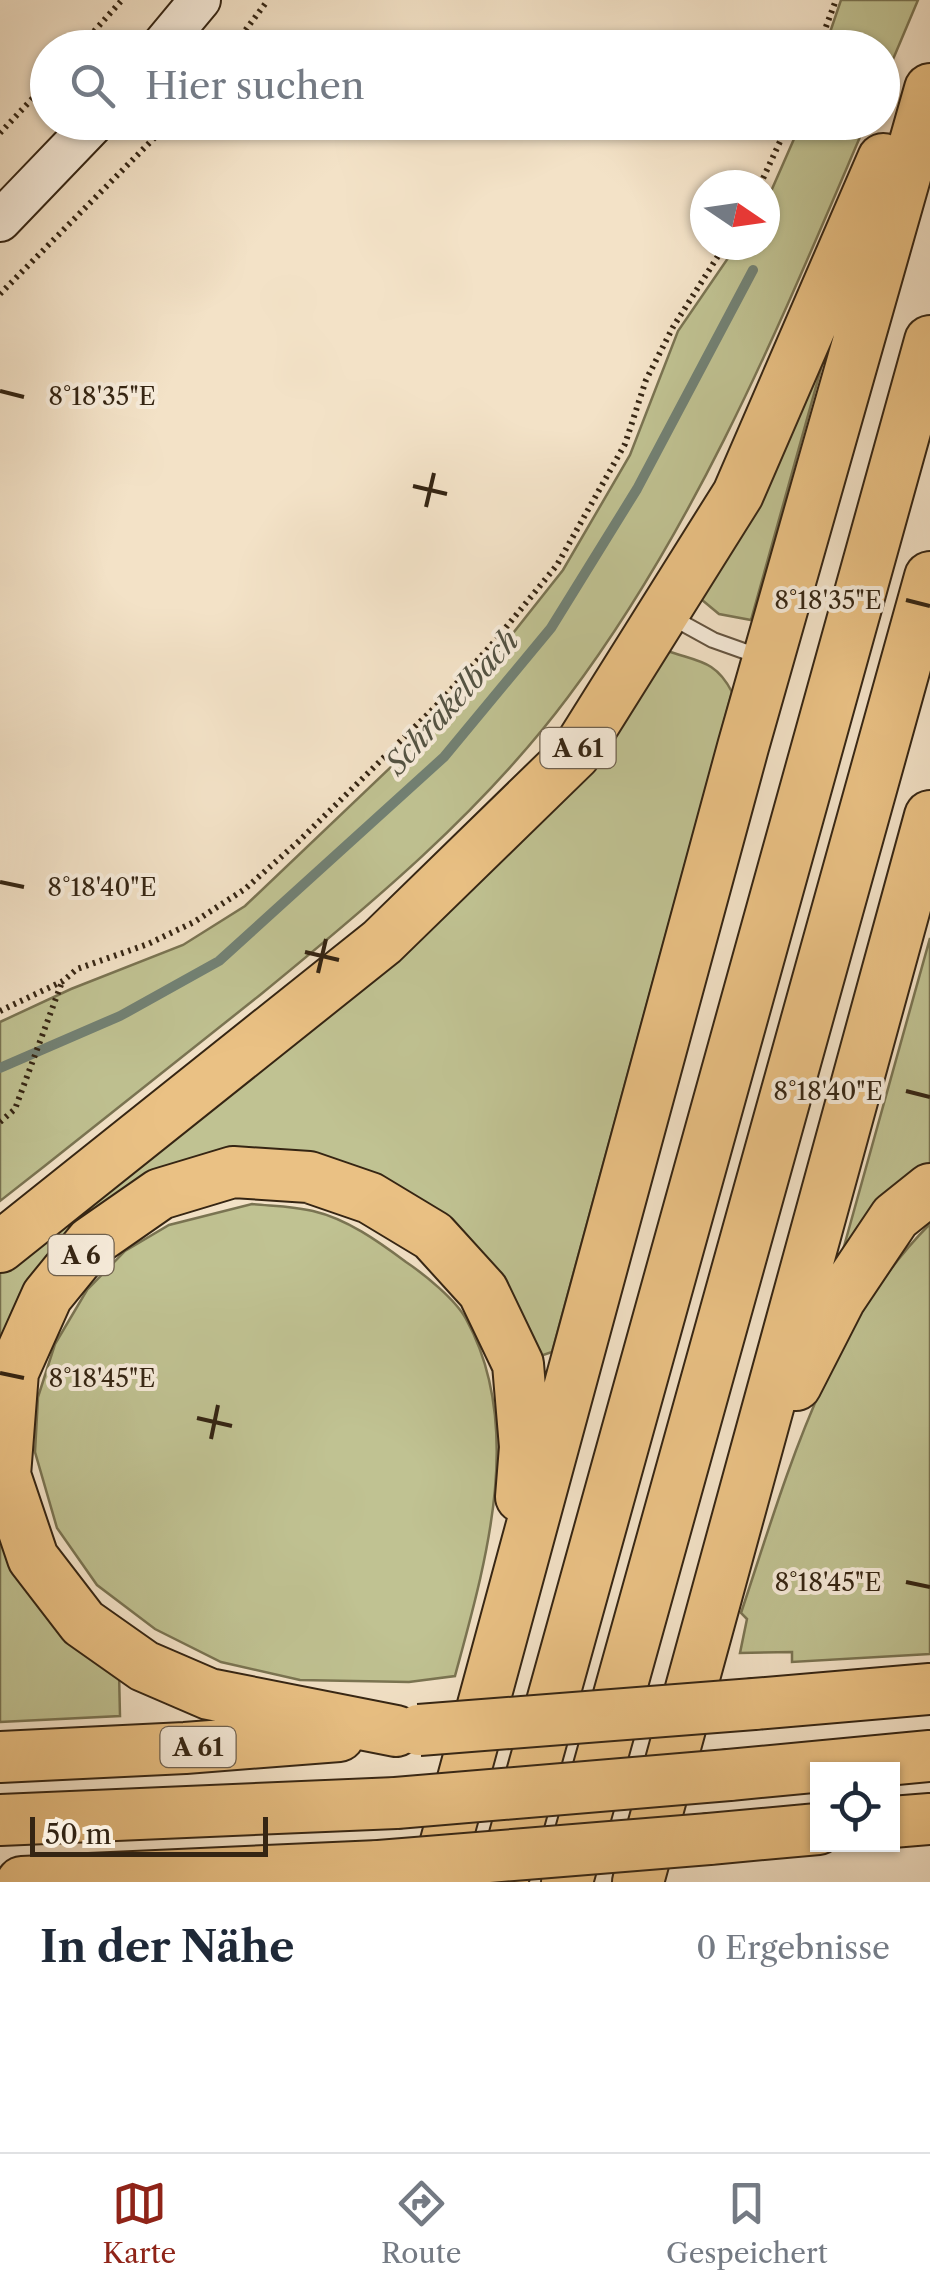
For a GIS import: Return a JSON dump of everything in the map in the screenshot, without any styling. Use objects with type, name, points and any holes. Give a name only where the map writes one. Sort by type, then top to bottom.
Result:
[{"type":"highway","name":"A 61","points":[[900,125],[930,71]]},
{"type":"highway","points":[[435,1882],[768,660],[930,89]]},
{"type":"highway","name":"A 61","points":[[0,1247],[382,942],[575,754],[738,494],[891,140]]},
{"type":"highway","points":[[502,1882],[930,342]]},
{"type":"highway","points":[[568,1882],[930,577]]},
{"type":"highway","points":[[638,1882],[930,816]]},
{"type":"highway","name":"A 6","points":[[408,1730],[209,1694],[144,1666],[82,1622],[33,1558],[5,1475],[13,1372],[47,1296],[91,1242],[160,1194],[233,1172],[309,1177],[370,1198],[432,1236],[483,1290],[518,1364],[525,1446],[519,1515],[523,1564]]},
{"type":"highway","points":[[748,1478],[840,1299],[895,1217],[930,1188]]},
{"type":"highway","points":[[408,1730],[930,1689]]},
{"type":"highway","name":"A 61","points":[[0,1757],[186,1748],[408,1730]]},
{"type":"highway","points":[[0,1820],[396,1803],[930,1756]]},
{"type":"highway","points":[[900,1821],[930,1819]]},
{"type":"highway","points":[[22,1882],[379,1866],[810,1830]]},
{"type":"main road","points":[[175,30],[200,0]]},
{"type":"main road","points":[[0,221],[78,140]]},
{"type":"lane","points":[[663,613],[712,640],[768,660]]},
{"type":"path","points":[[95,30],[122,0]]},
{"type":"path","points":[[246,30],[268,0]]},
{"type":"path","points":[[825,30],[836,0]]},
{"type":"path","points":[[2,129],[30,100]]},
{"type":"path","points":[[0,294],[152,140]]},
{"type":"path","points":[[767,170],[781,140]]},
{"type":"path","points":[[0,1011],[63,981],[77,969],[148,944],[194,922],[245,889],[300,841],[448,694],[556,564],[625,444],[646,380],[673,327],[715,260]]},
{"type":"path","points":[[0,1122],[15,1109],[63,981]]},
{"type":"green space","points":[[841,0],[918,0],[900,43],[900,30],[831,30]]},
{"type":"green space","points":[[794,140],[859,140],[769,346],[697,491],[615,630],[535,739],[462,818],[383,891],[260,995],[0,1201],[0,1022],[183,945],[245,906],[457,704],[563,570],[630,455],[678,331],[727,260],[780,260],[780,171]]},
{"type":"green space","points":[[829,340],[751,620],[719,614],[696,595]]},
{"type":"green space","points":[[665,650],[712,667],[732,692],[552,1352],[543,1355],[536,1373],[516,1314],[310,1155],[84,1219],[20,1294],[0,1346],[0,1270]]},
{"type":"green space","points":[[930,938],[930,1165],[908,1180],[843,1250]]},
{"type":"green space","points":[[252,1204],[305,1209],[350,1225],[430,1280],[466,1319],[484,1361],[494,1405],[497,1451],[487,1543],[455,1676],[409,1682],[300,1680],[221,1662],[155,1629],[97,1585],[57,1528],[35,1452],[38,1397],[55,1344],[87,1290],[125,1251],[169,1225]]},
{"type":"green space","points":[[930,1224],[930,1654],[792,1662],[792,1652],[740,1653],[747,1619],[741,1613],[813,1407],[863,1310],[894,1265]]},
{"type":"green space","points":[[0,1532],[119,1672],[120,1716],[0,1722]]},
{"type":"waterway","name":"Schrakelbach","points":[[0,1068],[120,1016],[219,961],[444,757],[551,628],[637,489],[753,270]]}]
